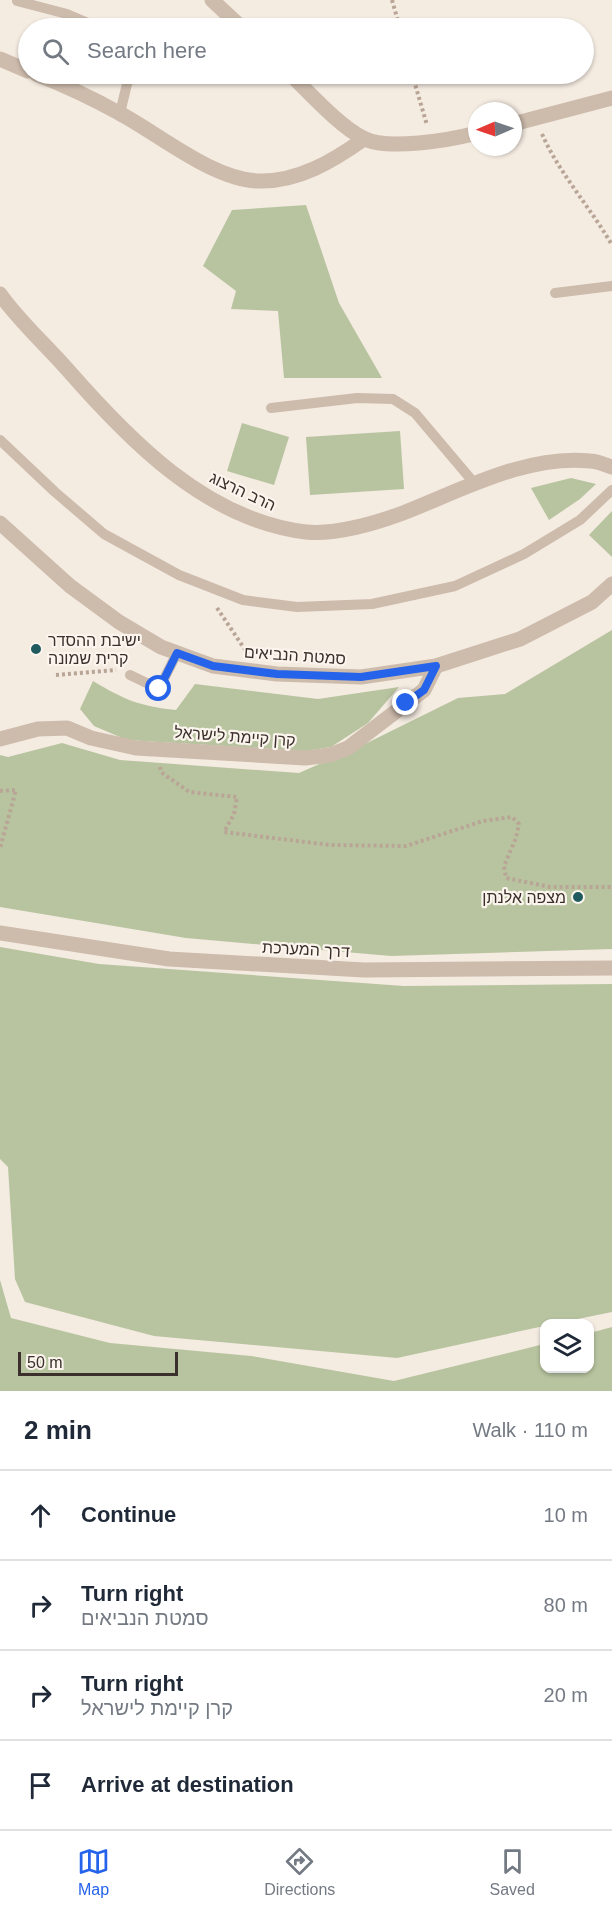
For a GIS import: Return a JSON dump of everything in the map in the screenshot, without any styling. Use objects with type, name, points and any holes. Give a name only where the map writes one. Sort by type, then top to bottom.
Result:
[{"type":"street","points":[[212,0],[231,18]]},
{"type":"street","points":[[0,59],[18,66]]},
{"type":"street","points":[[61,84],[120,113],[211,167],[241,178],[258,181],[281,179],[316,169],[340,157],[364,139]]},
{"type":"street","points":[[301,84],[364,139],[388,143],[431,142],[468,136]]},
{"type":"street","points":[[522,122],[612,98]]},
{"type":"street","name":"הרב הרצוג","points":[[0,294],[5,305],[148,454],[211,500],[264,523],[307,532],[358,528],[402,513],[498,474],[552,462],[591,460],[612,466]]},
{"type":"street","name":"סמטת הנביאים","points":[[0,523],[70,586],[120,622],[161,647],[213,666],[260,672],[361,677],[436,666],[520,639],[592,602],[612,584]]},
{"type":"street","name":"קרן קיימת לישראל","points":[[0,739],[38,729],[67,728],[90,738],[136,748],[305,758],[330,755],[348,748],[424,690],[436,666]]},
{"type":"street","name":"דרך המערכת","points":[[0,933],[192,961],[364,970],[612,968]]},
{"type":"lane","points":[[17,1],[76,18]]},
{"type":"lane","points":[[120,113],[127,84]]},
{"type":"lane","points":[[555,292],[612,286]]},
{"type":"lane","points":[[271,408],[357,398],[393,399],[415,413],[475,484]]},
{"type":"lane","points":[[0,440],[104,534],[179,575],[243,600],[297,607],[372,604],[455,586],[524,554],[580,520],[612,490]]},
{"type":"lane","points":[[130,675],[159,689],[177,653]]},
{"type":"path","points":[[392,0],[397,18]]},
{"type":"path","points":[[415,84],[431,142]]},
{"type":"path","points":[[535,118],[548,148],[598,220],[612,245]]},
{"type":"path","points":[[201,583],[260,672]]},
{"type":"path","points":[[56,675],[119,669],[130,675]]},
{"type":"path","points":[[156,749],[161,772],[189,792],[237,798],[234,814],[224,832],[330,845],[406,846],[483,820],[512,817],[519,824],[516,838],[504,866],[506,878],[550,886],[612,887]]},
{"type":"path","points":[[0,791],[16,790],[0,848]]},
{"type":"green space","points":[[306,205],[339,303],[382,378],[284,378],[278,311],[231,309],[236,291],[203,266],[232,210]]},
{"type":"green space","points":[[242,423],[289,437],[274,485],[227,471]]},
{"type":"green space","points":[[400,431],[404,489],[310,495],[306,437]]},
{"type":"green space","points":[[571,478],[596,484],[580,499],[549,520],[531,488]]},
{"type":"green space","points":[[612,511],[612,557],[589,535]]},
{"type":"green space","points":[[612,630],[612,949],[391,956],[186,938],[0,907],[0,755],[8,757],[62,743],[120,760],[299,773],[369,742],[458,698],[505,694]]},
{"type":"green space","points":[[93,681],[133,701],[176,710],[195,684],[318,699],[399,687],[368,723],[331,747],[305,751],[127,740],[94,726],[80,709]]},
{"type":"green space","points":[[0,947],[99,964],[404,986],[612,984],[612,1312],[578,1319],[540,1319],[540,1327],[397,1358],[154,1336],[25,1302],[15,1279],[8,1167],[0,1159]]},
{"type":"green space","points":[[0,1280],[11,1318],[110,1343],[251,1356],[394,1381],[540,1345],[540,1373],[594,1373],[594,1332],[612,1327],[612,1391],[0,1391]]},
{"type":"place","name":"ישיבת ההסדר קרית שמונה","points":[[36,649]]},
{"type":"place","name":"מצפה אלנתן","points":[[578,897]]},
{"type":"route","points":[[159,689],[177,653],[213,666],[277,674],[361,677],[436,666],[424,690],[406,703]]}]
